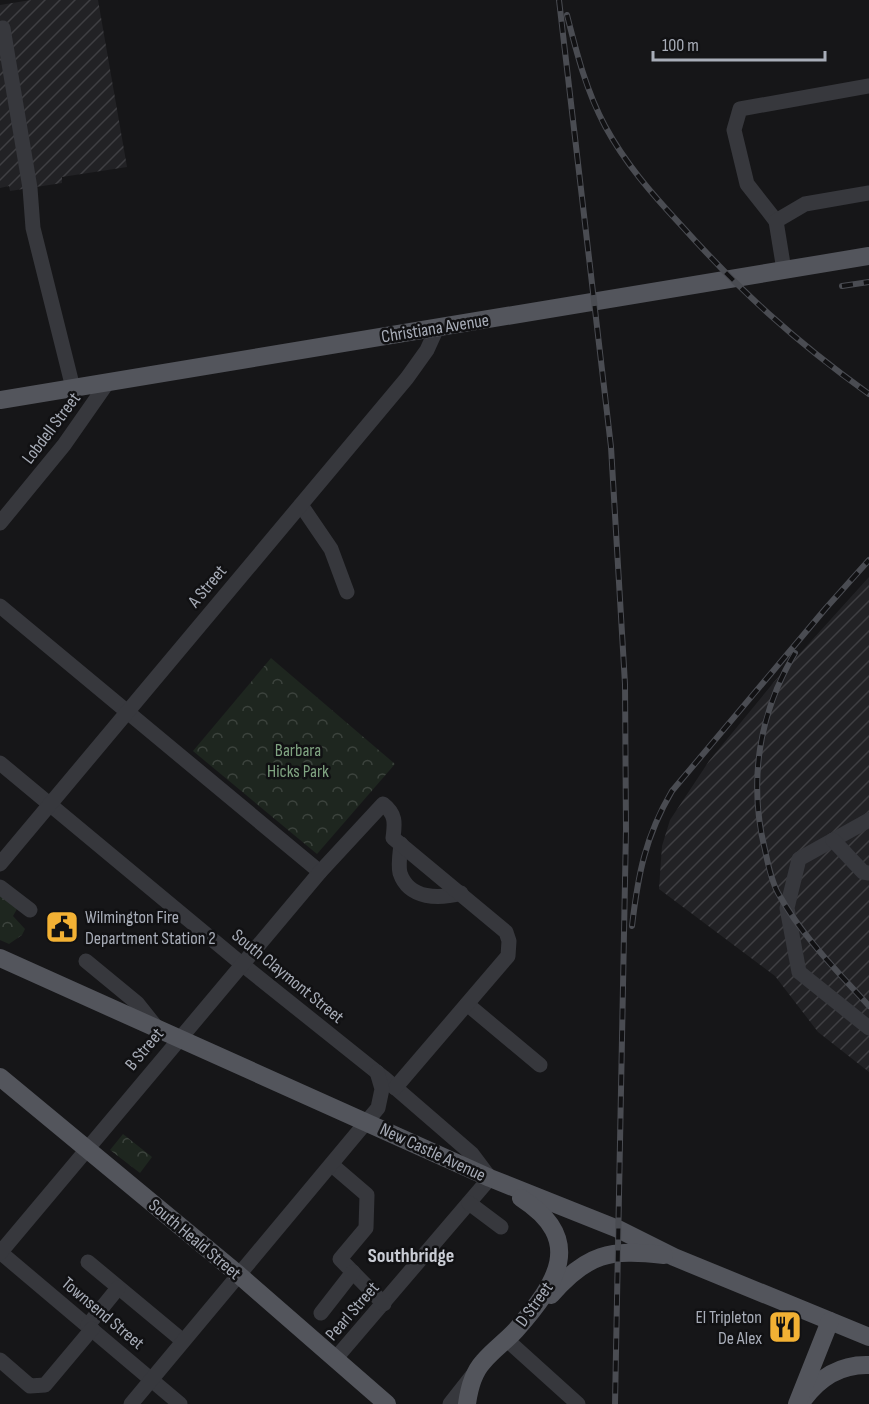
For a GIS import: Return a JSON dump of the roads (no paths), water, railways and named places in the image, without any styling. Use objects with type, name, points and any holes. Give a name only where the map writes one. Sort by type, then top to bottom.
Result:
[{"type":"main road","name":"Christiana Avenue","points":[[0,400],[869,256]]},
{"type":"main road","name":"New Castle Avenue","points":[[0,958],[490,1178],[618,1229],[674,1257],[869,1337]]},
{"type":"main road","name":"South Heald Street","points":[[0,1077],[239,1275],[387,1404]]},
{"type":"main road","name":"D Street","points":[[482,1362],[511,1334],[552,1282],[561,1246],[553,1225],[545,1215],[490,1178]]},
{"type":"main road","points":[[511,1334],[586,1262],[618,1252],[674,1257]]},
{"type":"main road","points":[[798,1404],[830,1321]]},
{"type":"main road","points":[[467,1404],[474,1376],[482,1362]]},
{"type":"main road","points":[[798,1404],[829,1375],[852,1366],[869,1365]]},
{"type":"street","points":[[3,28],[30,188],[33,228],[73,388]]},
{"type":"street","points":[[784,270],[776,221],[747,184],[734,130],[740,109],[869,86]]},
{"type":"street","points":[[776,221],[805,204],[869,193]]},
{"type":"street","name":"A Street","points":[[0,864],[412,372],[428,350],[437,328]]},
{"type":"street","name":"Lobdell Street","points":[[0,523],[76,430],[108,382]]},
{"type":"street","points":[[301,505],[331,549],[347,592]]},
{"type":"street","points":[[0,606],[320,872]]},
{"type":"street","name":"South Claymont Street","points":[[0,763],[243,965],[377,1072],[472,1154],[490,1178]]},
{"type":"street","name":"B Street","points":[[0,1252],[320,872],[383,804],[391,811],[395,821],[393,838],[401,844]]},
{"type":"street","points":[[869,820],[799,859],[787,908],[799,972],[869,1028]]},
{"type":"street","points":[[833,840],[863,872],[869,873]]},
{"type":"street","points":[[395,1088],[508,957],[509,941],[506,932],[401,844]]},
{"type":"street","points":[[401,844],[400,872],[406,882],[419,894],[432,898],[461,894]]},
{"type":"street","points":[[0,887],[30,910]]},
{"type":"street","points":[[86,961],[137,1003],[157,1028]]},
{"type":"street","points":[[467,1004],[540,1065]]},
{"type":"street","points":[[131,1404],[367,1122],[381,1103],[382,1089],[377,1072]]},
{"type":"street","points":[[332,1165],[367,1195],[366,1228],[340,1260],[384,1304]]},
{"type":"street","name":"Pearl Street","points":[[336,1358],[490,1178]]},
{"type":"street","points":[[469,1203],[501,1227]]},
{"type":"street","name":"Townsend Street","points":[[0,1252],[180,1404]]},
{"type":"street","points":[[88,1262],[183,1341]]},
{"type":"street","points":[[321,1313],[353,1272]]},
{"type":"street","points":[[0,1360],[30,1386],[45,1386],[118,1288]]},
{"type":"street","points":[[511,1334],[578,1404]]},
{"type":"street","name":"D Street","points":[[450,1404],[482,1362]]},
{"type":"railway","points":[[559,0],[611,447],[625,684],[626,829],[615,1404]]},
{"type":"railway","points":[[567,15],[592,99],[613,140],[640,178],[702,248],[769,314],[792,335],[869,394]]},
{"type":"railway","points":[[842,286],[869,282]]},
{"type":"railway","points":[[632,926],[637,890],[649,840],[672,791],[869,560]]},
{"type":"railway","points":[[795,653],[773,699],[760,748],[757,799],[765,850],[773,883],[787,909],[820,952],[869,1006]]},
{"type":"place","name":"Wilmington Fire Department Station 2","points":[[62,927]]},
{"type":"place","name":"El Tripleton De Alex","points":[[785,1327]]},
{"type":"district","name":"Southbridge","points":[[411,1255]]},
{"type":"park label","name":"Barbara Hicks Park","points":[[298,760]]}]
